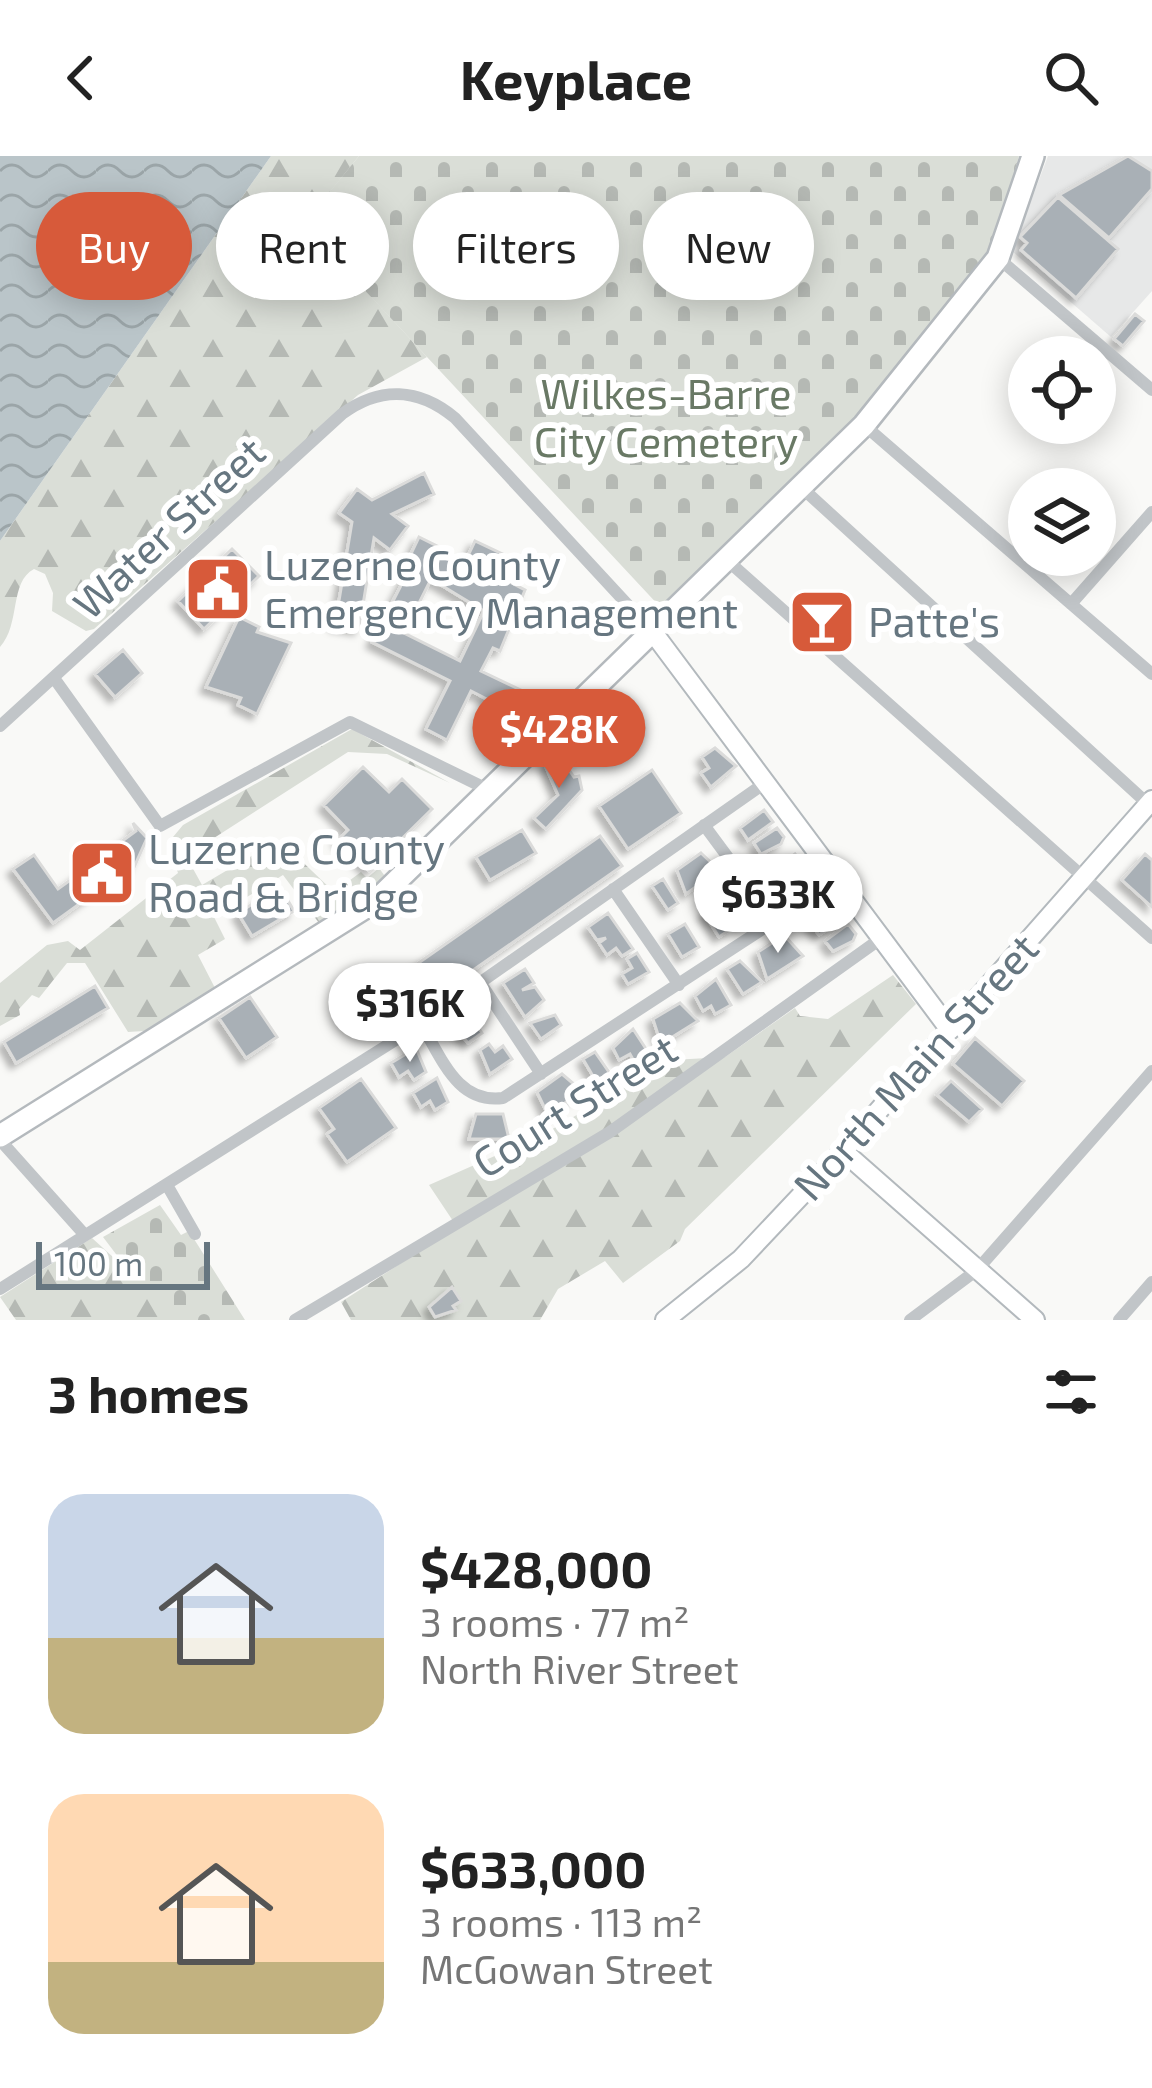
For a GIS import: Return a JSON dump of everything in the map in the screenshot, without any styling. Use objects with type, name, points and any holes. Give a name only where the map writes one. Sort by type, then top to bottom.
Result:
[{"type":"main road","points":[[0,1138],[377,900],[864,425],[998,258],[1033,156]]},
{"type":"main road","points":[[652,632],[950,1030]]},
{"type":"main road","name":"North Main Street","points":[[665,1320],[741,1259],[843,1151],[1150,802]]},
{"type":"main road","points":[[843,1151],[1035,1320]]},
{"type":"street","points":[[998,258],[1152,390]]},
{"type":"street","name":"Water Street","points":[[0,726],[342,414],[373,396],[391,393],[424,398],[455,418],[652,632]]},
{"type":"street","points":[[864,425],[1152,674]]},
{"type":"street","points":[[801,487],[1150,802]]},
{"type":"street","points":[[1071,604],[1152,512]]},
{"type":"street","points":[[728,561],[1152,938]]},
{"type":"street","points":[[54,678],[160,826],[175,823],[350,722],[491,791]]},
{"type":"street","points":[[0,1288],[421,1024],[765,783]]},
{"type":"street","points":[[704,825],[775,922]]},
{"type":"street","points":[[421,1024],[460,1087],[476,1098],[503,1098],[775,922],[836,876]]},
{"type":"street","points":[[613,889],[680,985]]},
{"type":"street","name":"Court Street","points":[[295,1320],[610,1132],[883,937]]},
{"type":"street","points":[[480,982],[542,1074]]},
{"type":"street","points":[[910,1320],[977,1270],[1152,1071]]},
{"type":"street","points":[[0,1138],[84,1234]]},
{"type":"street","points":[[167,1185],[195,1234]]},
{"type":"street","points":[[1119,1320],[1152,1282]]},
{"type":"shaded area","points":[[1048,156],[1152,156],[1152,291],[1112,336],[1012,251]]},
{"type":"green space","points":[[271,156],[359,156],[330,192],[246,192]]},
{"type":"green space","name":"Wilkes-Barre City Cemetery","points":[[359,156],[1019,156],[994,244],[858,420],[662,609],[374,300],[389,300],[389,192],[329,192]]},
{"type":"green space","points":[[216,234],[216,300],[374,300],[427,357],[358,395],[94,629],[86,631],[52,611],[53,593],[45,574],[34,569],[21,583],[11,627],[0,647],[0,541],[170,300],[192,300],[192,268]]},
{"type":"green space","points":[[352,729],[450,783],[387,754],[348,752],[186,856],[202,885],[272,844],[289,849],[334,892],[361,872],[367,878],[379,868],[387,879],[371,897],[322,927],[283,875],[214,917],[225,939],[198,955],[215,988],[144,1031],[128,1032],[85,963],[67,963],[39,998],[32,995],[19,1009],[20,1015],[0,1026],[0,983],[47,945],[68,941],[80,950],[178,873],[168,843],[183,825]]},
{"type":"green space","points":[[893,975],[916,1004],[685,1229],[680,1241],[623,1283],[605,1261],[558,1289],[540,1320],[351,1320],[341,1302],[457,1227],[429,1185],[542,1135],[672,1060],[725,1057],[795,1008],[800,1016],[828,1019]]},
{"type":"green space","points":[[160,1205],[181,1235],[189,1231],[245,1320],[166,1320],[103,1237]]},
{"type":"green space","points":[[92,1238],[181,1320],[16,1320],[0,1297]]},
{"type":"water","points":[[0,156],[271,156],[246,192],[216,192],[216,234],[192,268],[192,192],[36,192],[36,300],[170,300],[0,541]]},
{"type":"building","points":[[1128,156],[1152,171],[1152,189],[1109,238],[1059,195]]},
{"type":"building","points":[[1058,197],[1118,249],[1076,298],[1021,250],[1027,243],[1020,237]]},
{"type":"building","points":[[1135,314],[1144,321],[1123,346],[1116,337]]},
{"type":"building","points":[[424,473],[434,494],[392,514],[408,526],[390,550],[374,538],[359,629],[335,625],[352,522],[339,513],[357,489],[372,500]]},
{"type":"building","points":[[419,537],[451,553],[448,559],[463,566],[475,541],[513,559],[510,565],[517,568],[510,582],[525,590],[500,651],[493,648],[481,671],[529,694],[518,715],[471,691],[447,740],[426,729],[450,681],[372,642],[412,564],[407,562]],"holes":[[[431,579],[484,611],[460,661],[404,633]]]},
{"type":"building","name":"Luzerne County Emergency Management","points":[[232,549],[259,576],[204,629],[178,601]]},
{"type":"building","points":[[239,617],[259,627],[257,632],[291,643],[257,714],[238,705],[241,698],[206,687]]},
{"type":"building","points":[[123,650],[142,673],[115,697],[95,674]]},
{"type":"building","points":[[715,748],[736,766],[711,787],[701,773],[709,768],[702,757]]},
{"type":"building","points":[[558,754],[574,777],[579,776],[582,790],[546,829],[534,818],[558,795],[545,765]]},
{"type":"building","points":[[363,767],[389,792],[402,779],[432,809],[369,871],[338,840],[348,830],[324,805]]},
{"type":"building","points":[[652,770],[681,813],[628,849],[599,806]]},
{"type":"building","points":[[764,810],[773,822],[748,840],[740,828]]},
{"type":"building","name":"Luzerne County Road & Bridge","points":[[133,823],[147,838],[131,874],[125,871],[53,923],[13,869],[34,855],[58,889],[111,851],[119,854],[114,847],[136,831]]},
{"type":"building","points":[[777,828],[784,837],[781,844],[761,854],[754,843]]},
{"type":"building","points":[[522,830],[536,853],[490,880],[476,857]]},
{"type":"building","points":[[600,836],[622,866],[429,1001],[407,971]]},
{"type":"building","points":[[701,853],[719,870],[686,894],[677,870]]},
{"type":"building","points":[[795,854],[809,873],[787,890],[773,871]]},
{"type":"building","points":[[1145,854],[1152,860],[1152,907],[1122,880]]},
{"type":"building","points":[[663,879],[678,903],[668,910],[652,886]]},
{"type":"building","points":[[280,887],[294,911],[252,936],[238,913]]},
{"type":"building","points":[[737,893],[750,916],[738,924],[724,901]]},
{"type":"building","points":[[717,905],[731,929],[719,937],[704,913]]},
{"type":"building","points":[[828,907],[836,907],[844,918],[819,935],[811,924]]},
{"type":"building","points":[[608,913],[633,949],[622,956],[616,948],[607,955],[599,943],[606,938],[597,940],[588,927]]},
{"type":"building","points":[[685,924],[699,947],[682,957],[668,934]]},
{"type":"building","points":[[848,924],[856,934],[853,941],[833,951],[825,941]]},
{"type":"building","points":[[784,935],[803,956],[767,979],[758,952]]},
{"type":"building","points":[[637,953],[649,972],[628,984],[622,974],[632,968],[627,959]]},
{"type":"building","points":[[740,961],[762,982],[743,994],[727,969]]},
{"type":"building","points":[[525,969],[534,983],[522,990],[535,987],[544,1000],[525,1017],[503,983]]},
{"type":"building","points":[[716,979],[731,1005],[715,1014],[711,1006],[703,1011],[695,996]]},
{"type":"building","points":[[95,986],[108,1008],[16,1063],[4,1042]]},
{"type":"building","points":[[250,997],[277,1037],[246,1058],[219,1018]]},
{"type":"building","points":[[680,1003],[698,1021],[661,1044],[653,1019]]},
{"type":"building","points":[[475,1008],[483,1019],[476,1024],[482,1033],[468,1043],[452,1024]]},
{"type":"building","points":[[555,1015],[561,1025],[541,1039],[530,1023]]},
{"type":"building","points":[[633,1029],[650,1055],[635,1063],[630,1054],[619,1060],[613,1048]]},
{"type":"building","points":[[975,1038],[1024,1081],[1002,1106],[953,1064]]},
{"type":"building","points":[[489,1044],[495,1052],[503,1046],[512,1059],[490,1074],[480,1050]]},
{"type":"building","points":[[416,1048],[426,1072],[414,1080],[408,1071],[399,1077],[391,1063]]},
{"type":"building","points":[[595,1052],[611,1075],[597,1083],[583,1059]]},
{"type":"building","points":[[562,1074],[582,1091],[548,1115],[537,1092]]},
{"type":"building","points":[[437,1078],[448,1102],[435,1110],[430,1101],[421,1107],[413,1093]]},
{"type":"building","points":[[361,1079],[396,1128],[347,1162],[327,1134],[334,1129],[319,1108]]},
{"type":"building","points":[[951,1081],[982,1109],[969,1122],[937,1095]]},
{"type":"building","points":[[476,1114],[503,1114],[509,1139],[469,1139]]},
{"type":"building","points":[[452,1287],[461,1301],[453,1306],[456,1310],[435,1317],[429,1307]]},
{"type":"place","name":"Luzerne County Emergency Management","points":[[218,589]]},
{"type":"place","name":"Patte's","points":[[822,622]]},
{"type":"place","name":"Luzerne County Road & Bridge","points":[[102,873]]}]
